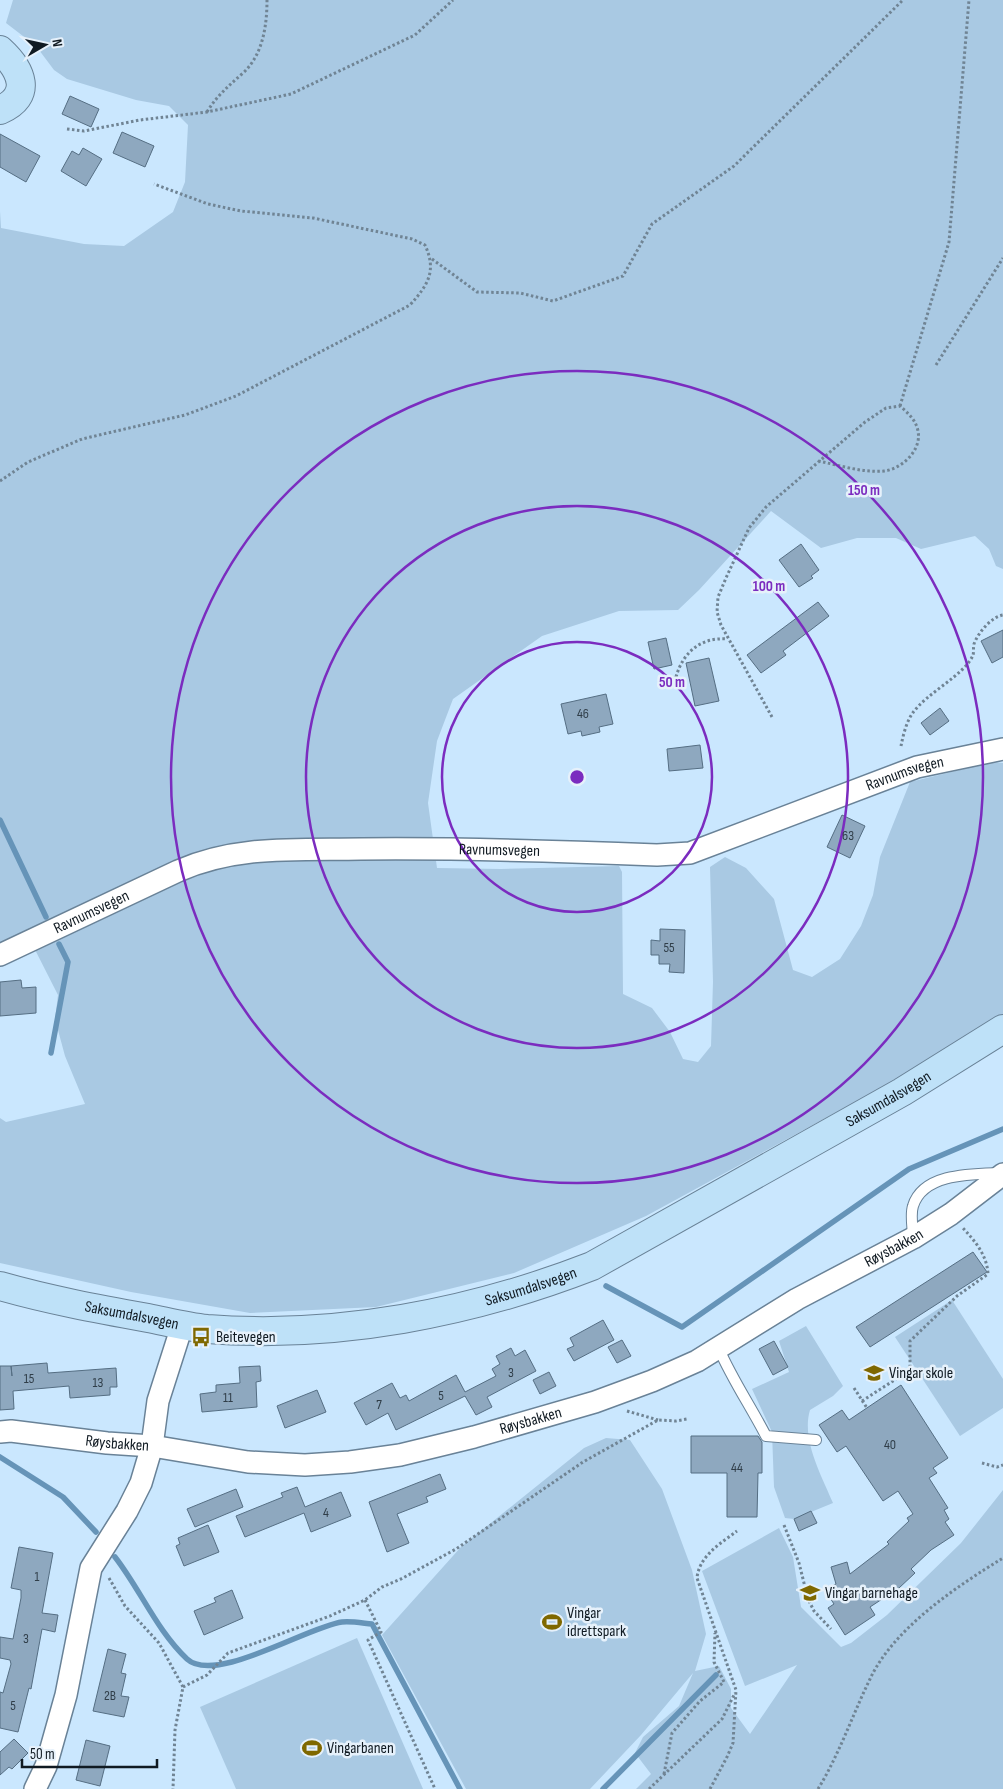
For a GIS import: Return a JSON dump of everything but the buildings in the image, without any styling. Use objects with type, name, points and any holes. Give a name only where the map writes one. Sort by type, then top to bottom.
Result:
[{"type":"main road","points":[[0,50],[14,66],[21,91],[19,99],[0,110]]},
{"type":"main road","name":"Saksumdalsvegen","points":[[0,1286],[59,1302],[182,1326],[259,1332],[369,1324],[495,1299],[592,1266],[648,1232],[703,1205],[767,1166],[804,1148],[902,1092],[1003,1029]]},
{"type":"street","name":"Ravnumsvegen","points":[[0,955],[178,871],[203,860],[225,854],[276,850],[432,848],[657,855],[690,852],[916,767],[1003,749]]},
{"type":"street","name":"Røysbakken","points":[[0,1432],[11,1431],[107,1443],[152,1446],[248,1462],[305,1466],[400,1455],[474,1437],[652,1381],[719,1349],[797,1299],[913,1238],[951,1214],[1003,1174]]},
{"type":"street","points":[[35,1789],[55,1737],[76,1651],[91,1568],[127,1510],[141,1483],[152,1446],[158,1401],[182,1326]]},
{"type":"lane","points":[[913,1238],[912,1208],[918,1195],[931,1185],[948,1178],[970,1174],[1003,1174]]},
{"type":"lane","points":[[719,1349],[727,1369],[746,1397],[766,1436],[816,1440]]},
{"type":"path","points":[[207,112],[215,98],[246,70],[264,39],[267,0]]},
{"type":"path","points":[[67,129],[84,132],[140,120],[207,112],[291,94],[415,35],[453,0]]},
{"type":"path","points":[[431,258],[477,292],[520,293],[553,301],[623,276],[652,224],[734,166],[903,0]]},
{"type":"path","points":[[900,406],[949,242],[969,0]]},
{"type":"path","points":[[0,481],[28,462],[82,439],[185,415],[236,396],[410,305],[424,290],[431,272],[431,258],[425,245],[412,239],[313,218],[241,211],[208,204],[154,184]]},
{"type":"path","points":[[936,365],[1003,258]]},
{"type":"path","points":[[772,717],[728,639],[717,612],[718,597],[749,528],[766,507],[818,461],[865,422],[886,408],[900,406],[912,416],[918,431],[917,446],[908,459],[896,468],[884,471],[864,471],[818,461]]},
{"type":"path","points":[[901,746],[911,715],[926,698],[960,670],[973,655],[973,646],[978,635],[988,625],[1003,616]]},
{"type":"path","points":[[676,677],[684,658],[696,645],[715,638],[728,639]]},
{"type":"path","points":[[862,1401],[910,1370],[910,1340],[957,1296],[988,1274],[988,1266],[979,1246],[951,1214]]},
{"type":"path","points":[[854,1388],[867,1408]]},
{"type":"path","points":[[616,1393],[620,1409],[658,1420],[676,1422],[687,1419]]},
{"type":"path","points":[[183,1687],[208,1675],[228,1653],[330,1616],[365,1600],[382,1587],[401,1579],[456,1549],[583,1462],[658,1420]]},
{"type":"path","points":[[982,1463],[996,1467],[1003,1465]]},
{"type":"path","points":[[784,1525],[799,1563],[808,1599],[814,1610],[832,1629]]},
{"type":"path","points":[[710,1789],[728,1757],[732,1742],[736,1690],[697,1578],[698,1569],[719,1544],[737,1532]]},
{"type":"path","points":[[99,1555],[125,1606],[158,1643],[183,1687],[175,1730],[173,1789]]},
{"type":"path","points":[[818,1789],[850,1726],[870,1677],[891,1646],[942,1597],[1003,1558]]},
{"type":"path","points":[[365,1600],[380,1632],[368,1640],[436,1789]]},
{"type":"path","points":[[664,1774],[672,1733],[700,1701],[724,1682],[714,1662],[715,1630]]},
{"type":"path","points":[[649,1789],[722,1719],[736,1690]]},
{"type":"shaded area","points":[[13,0],[1003,0],[1003,569],[996,566],[989,549],[975,536],[921,549],[896,538],[857,538],[821,548],[771,511],[699,590],[678,610],[619,611],[542,636],[453,699],[437,741],[428,803],[437,868],[501,869],[619,866],[622,872],[623,994],[652,1008],[670,1032],[683,1059],[698,1062],[711,1046],[713,982],[710,867],[725,857],[746,868],[774,899],[793,970],[812,977],[840,959],[861,926],[873,895],[880,857],[910,782],[993,762],[1003,763],[1003,1017],[945,1053],[646,1216],[514,1273],[376,1307],[250,1313],[131,1292],[0,1263],[0,1118],[6,1122],[85,1104],[65,1056],[55,1019],[58,995],[26,932],[0,943],[0,211],[1,228],[84,244],[124,246],[173,212],[185,182],[188,125],[169,106],[136,100],[67,79],[54,70],[36,46],[6,23]]},
{"type":"shaded area","points":[[952,1300],[1003,1379],[1003,1408],[960,1436],[895,1337]]},
{"type":"shaded area","points":[[806,1326],[843,1386],[833,1396],[810,1410],[808,1422],[810,1445],[814,1458],[833,1503],[794,1519],[785,1518],[774,1487],[772,1432],[752,1389],[789,1372],[779,1341]]},
{"type":"shaded area","points":[[606,1438],[630,1440],[662,1489],[692,1570],[706,1634],[695,1671],[719,1666],[731,1689],[731,1708],[750,1734],[797,1665],[745,1686],[702,1571],[779,1528],[793,1557],[801,1607],[841,1647],[851,1643],[887,1615],[961,1543],[1003,1490],[1003,1789],[636,1789],[651,1774],[635,1753],[643,1737],[679,1706],[693,1673],[641,1735],[590,1789],[466,1789],[382,1635],[461,1547],[584,1448]]},
{"type":"shaded area","name":"Vingarbanen","points":[[357,1638],[423,1789],[236,1789],[200,1707]]},
{"type":"waterway","points":[[0,820],[46,917]]},
{"type":"waterway","points":[[51,1053],[68,962],[59,944]]},
{"type":"waterway","points":[[606,1286],[682,1327],[909,1169],[1003,1129]]},
{"type":"waterway","points":[[0,1457],[63,1497],[96,1532]]},
{"type":"waterway","points":[[115,1557],[176,1648],[187,1659],[200,1665],[218,1665],[240,1660],[308,1633],[342,1622],[372,1624],[460,1789]]},
{"type":"waterway","points":[[603,1789],[716,1675]]},
{"type":"place","name":"Beitevegen","points":[[201,1337]]},
{"type":"place","name":"Vingar skole","points":[[874,1373]]},
{"type":"place","name":"Vingar barnehage","points":[[810,1593]]},
{"type":"place","name":"Vingar idrettspark","points":[[552,1622]]},
{"type":"place","name":"Vingarbanen","points":[[312,1748]]}]
